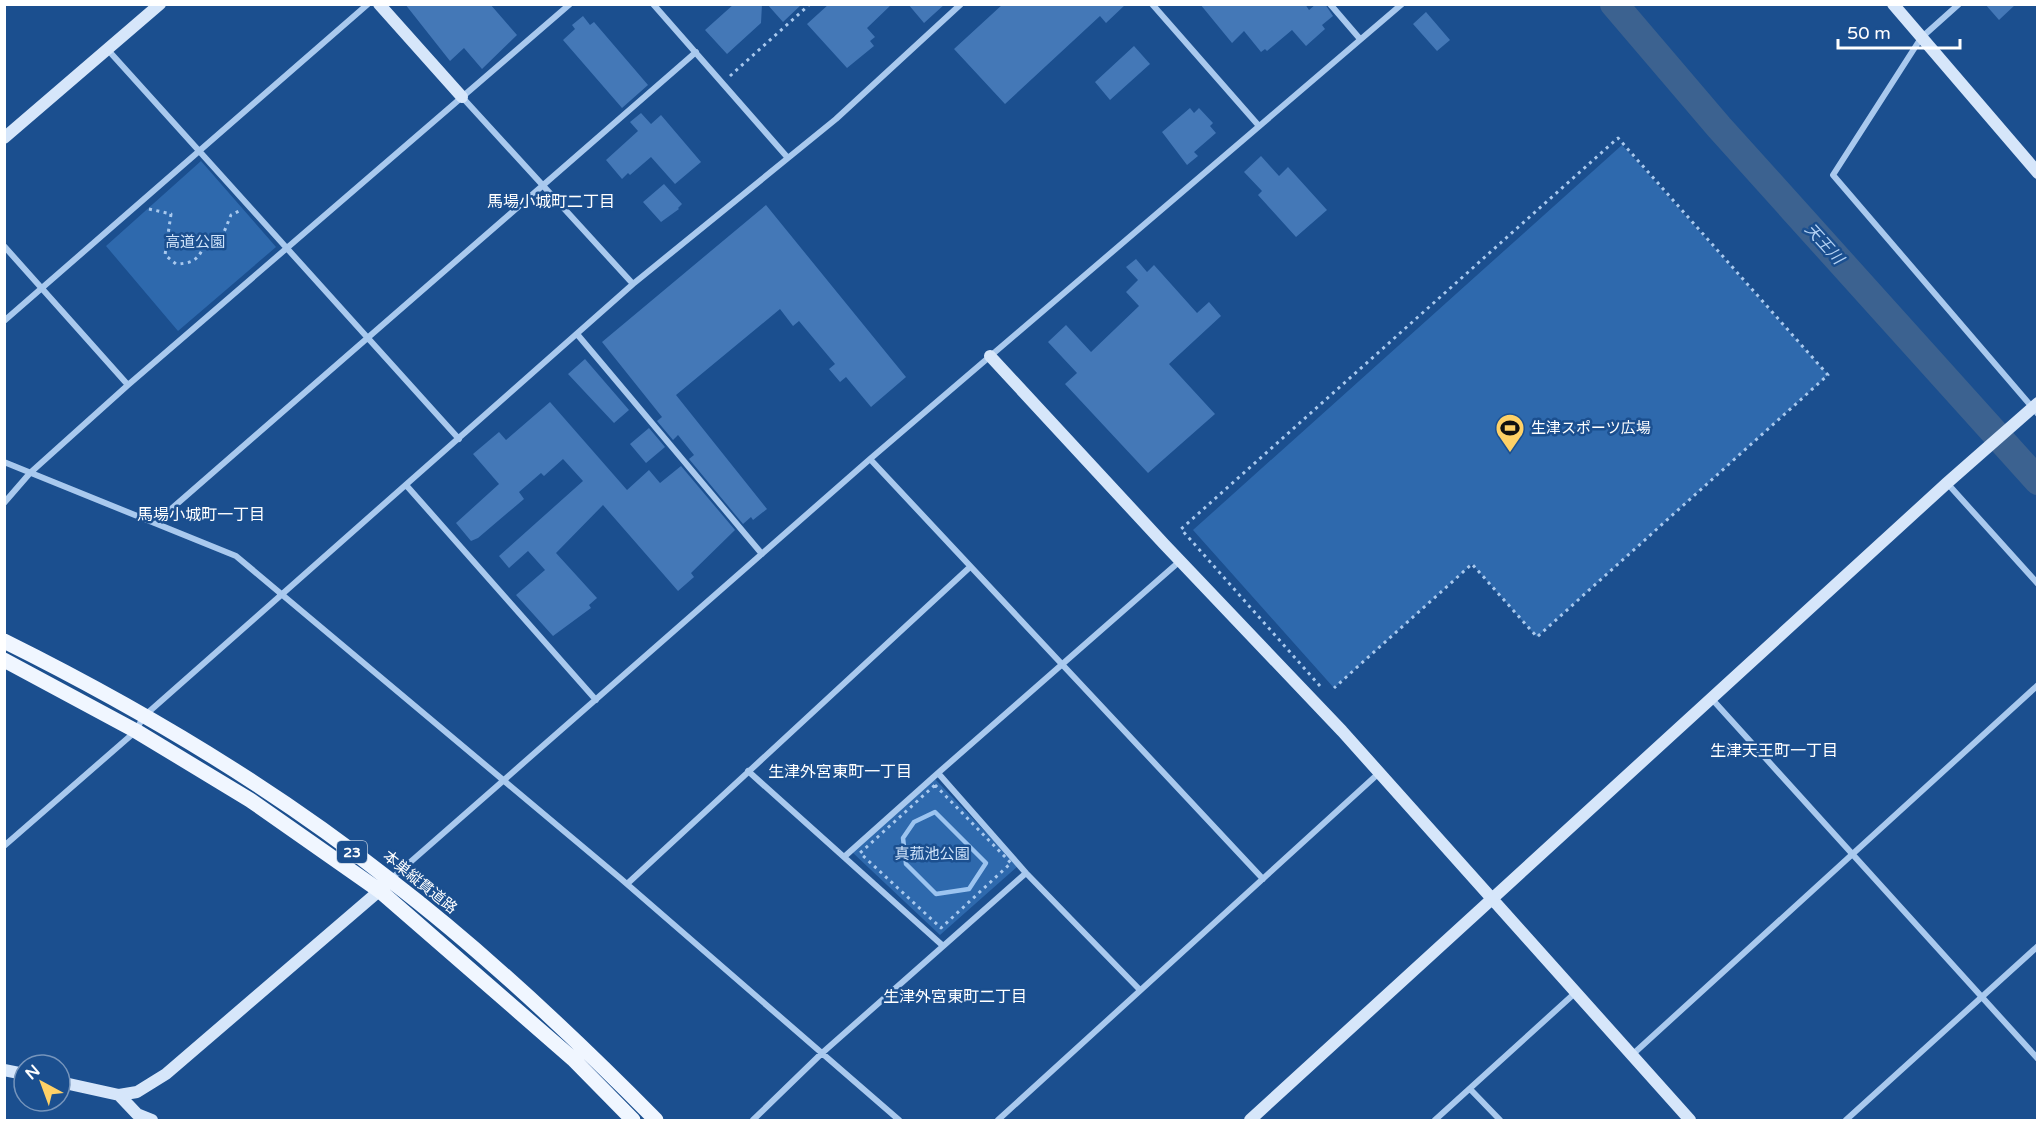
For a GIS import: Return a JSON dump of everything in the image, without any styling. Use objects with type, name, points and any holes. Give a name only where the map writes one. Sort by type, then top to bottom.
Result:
[{"type":"main road","name":"本巣縦貫道路","points":[[4,641],[143,717],[279,800],[567,1032],[656,1120]]},
{"type":"main road","name":"本巣縦貫道路","points":[[4,660],[136,732],[385,885],[573,1059],[633,1120]]},
{"type":"street","points":[[4,321],[368,4]]},
{"type":"street","points":[[379,4],[633,284]]},
{"type":"street","points":[[4,503],[30,472],[128,385],[570,4]]},
{"type":"street","points":[[653,4],[788,158]]},
{"type":"street","points":[[4,846],[136,732],[143,717],[281,593],[633,284],[836,119],[961,4]]},
{"type":"street","points":[[1152,4],[1259,126]]},
{"type":"street","points":[[1330,4],[1360,39]]},
{"type":"street","points":[[72,1085],[119,1095],[136,1092],[166,1074],[503,782],[870,459],[1402,4]]},
{"type":"street","points":[[1893,4],[2037,172]]},
{"type":"street","points":[[1250,1120],[1947,483],[2033,409],[1833,175],[1921,38],[1959,4]]},
{"type":"street","points":[[4,138],[159,5]]},
{"type":"street","points":[[108,50],[459,439]]},
{"type":"street","points":[[155,523],[696,52]]},
{"type":"street","points":[[4,246],[128,385]]},
{"type":"street","points":[[577,334],[762,554]]},
{"type":"street","points":[[990,356],[1380,773],[1690,1120]]},
{"type":"street","points":[[870,459],[1263,879]]},
{"type":"street","points":[[4,462],[236,556],[627,884],[899,1120]]},
{"type":"street","points":[[1947,483],[2037,584]]},
{"type":"street","points":[[406,485],[596,700]]},
{"type":"street","points":[[844,856],[1181,561]]},
{"type":"street","points":[[627,884],[970,567]]},
{"type":"street","points":[[1631,1056],[2037,685]]},
{"type":"street","points":[[1711,698],[2037,1059]]},
{"type":"street","points":[[748,771],[942,945]]},
{"type":"street","points":[[938,773],[1026,873],[1140,990]]},
{"type":"street","points":[[998,1120],[1380,773]]},
{"type":"street","points":[[753,1120],[821,1054],[1026,873]]},
{"type":"street","points":[[1846,1120],[2037,946]]},
{"type":"street","points":[[1435,1120],[1471,1090],[1575,993]]},
{"type":"street","points":[[1471,1090],[1500,1120]]},
{"type":"street","points":[[119,1095],[137,1114],[152,1120]]},
{"type":"path","points":[[722,83],[810,4]]},
{"type":"path","points":[[1321,687],[1181,529],[1618,138],[1828,375],[1537,637],[1472,564],[1334,688]]},
{"type":"path","points":[[136,208],[171,214],[165,255],[176,264],[193,261],[202,253],[209,239],[222,237],[226,232],[231,215],[250,206]]},
{"type":"path","points":[[935,785],[1011,863],[941,928],[860,853],[935,785]]},
{"type":"green space","name":"生津スポーツ広場","points":[[1622,145],[1828,375],[1537,637],[1472,564],[1334,688],[1193,530]]},
{"type":"green space","name":"高道公園","points":[[201,161],[276,247],[178,331],[106,246]]},
{"type":"green space","name":"真菰池公園","points":[[935,779],[1018,866],[940,935],[852,852]]},
{"type":"building","points":[[405,4],[490,4],[517,35],[482,69],[464,48],[450,61]]},
{"type":"building","points":[[734,4],[762,4],[761,23],[727,54],[705,30]]},
{"type":"building","points":[[767,4],[802,4],[783,22]]},
{"type":"building","points":[[829,4],[892,4],[867,28],[875,37],[870,41],[874,46],[847,68],[807,24]]},
{"type":"building","points":[[908,4],[945,4],[924,23]]},
{"type":"building","points":[[1003,4],[1126,4],[1106,23],[1100,16],[1005,104],[954,49]]},
{"type":"building","points":[[1200,4],[1305,4],[1309,10],[1316,4],[1325,4],[1333,16],[1322,25],[1325,29],[1306,46],[1292,30],[1267,51],[1265,49],[1261,52],[1244,31],[1232,43]]},
{"type":"building","points":[[1985,4],[2016,4],[1999,20]]},
{"type":"building","points":[[1426,12],[1450,40],[1437,51],[1413,24]]},
{"type":"building","points":[[583,16],[590,25],[594,22],[648,85],[622,108],[563,40],[575,29],[572,25]]},
{"type":"building","points":[[1134,46],[1150,64],[1110,100],[1095,82]]},
{"type":"building","points":[[1190,108],[1194,113],[1199,108],[1213,123],[1210,126],[1216,133],[1194,152],[1198,156],[1187,165],[1162,132]]},
{"type":"building","points":[[641,113],[651,124],[661,115],[701,162],[675,184],[651,157],[622,179],[606,160],[638,131],[630,122]]},
{"type":"building","points":[[1261,156],[1279,176],[1288,167],[1327,210],[1296,237],[1258,195],[1262,191],[1244,172]]},
{"type":"building","points":[[664,184],[682,204],[679,209],[661,222],[643,202]]},
{"type":"building","points":[[766,205],[906,377],[871,407],[846,377],[840,382],[829,369],[835,364],[799,321],[793,326],[780,309],[676,395],[767,509],[753,520],[751,517],[743,524],[689,459],[694,455],[678,435],[673,440],[657,421],[662,417],[602,342]]},
{"type":"building","points":[[1136,259],[1147,272],[1154,265],[1197,313],[1209,302],[1221,316],[1169,364],[1215,414],[1148,473],[1065,384],[1077,373],[1048,342],[1066,325],[1091,352],[1139,306],[1126,292],[1138,280],[1126,267]]},
{"type":"building","points":[[585,359],[629,410],[614,423],[568,374]]},
{"type":"building","points":[[550,402],[627,490],[649,470],[660,483],[681,466],[735,530],[691,573],[694,577],[678,591],[603,505],[556,553],[597,598],[589,605],[591,608],[553,636],[516,595],[545,570],[528,551],[509,568],[499,556],[583,481],[563,459],[544,476],[541,473],[519,492],[524,499],[478,538],[471,541],[456,523],[499,484],[473,454],[499,432],[506,440]]},
{"type":"building","points":[[649,428],[665,447],[646,463],[630,444]]},
{"type":"waterway","name":"天王川","points":[[1614,4],[1719,127],[2038,481]]},
{"type":"waterway","points":[[935,812],[986,863],[969,889],[936,894],[906,864],[903,838],[914,822],[935,812]]},
{"type":"place","name":"生津スポーツ広場","points":[[1510,454]]},
{"type":"district","name":"馬場小城町二丁目","points":[[551,202]]},
{"type":"district","name":"馬場小城町一丁目","points":[[201,515]]},
{"type":"district","name":"生津天王町一丁目","points":[[1774,751]]},
{"type":"district","name":"生津外宮東町一丁目","points":[[840,772]]},
{"type":"district","name":"生津外宮東町二丁目","points":[[955,997]]}]
